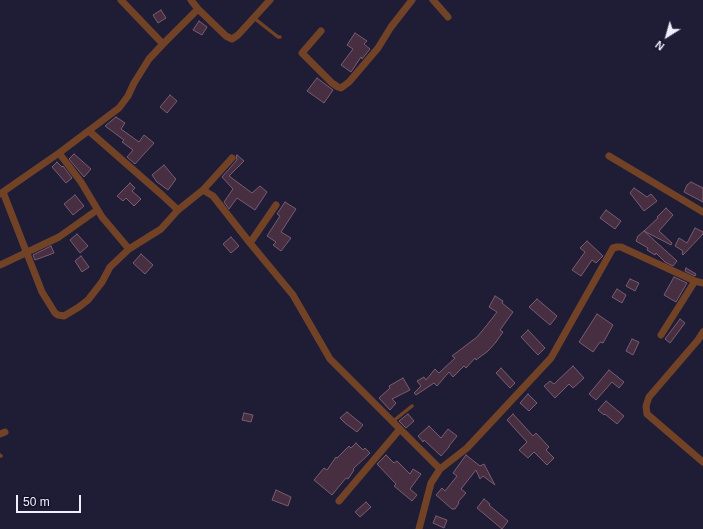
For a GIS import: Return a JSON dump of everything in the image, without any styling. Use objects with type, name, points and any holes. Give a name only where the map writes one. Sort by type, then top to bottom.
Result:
[{"type":"street","points":[[121,0],[163,44]]},
{"type":"street","points":[[191,0],[198,10],[226,36],[232,39],[238,36],[270,0]]},
{"type":"street","points":[[320,31],[302,53],[332,83],[341,88],[349,82],[378,48],[391,27],[412,0]]},
{"type":"street","points":[[432,0],[448,17]]},
{"type":"street","points":[[198,10],[163,44],[145,65],[128,96],[119,108],[2,193],[47,300],[55,313],[64,316],[88,300],[102,282],[110,267],[129,248],[161,229],[178,210],[203,190],[232,158]]},
{"type":"street","points":[[89,131],[178,210]]},
{"type":"street","points":[[59,153],[81,182],[102,217],[129,248]]},
{"type":"street","points":[[609,156],[703,212]]},
{"type":"street","points":[[203,190],[212,196],[293,295],[330,359],[440,469]]},
{"type":"street","points":[[250,243],[276,205]]},
{"type":"street","points":[[0,265],[59,237],[97,210]]},
{"type":"street","points":[[419,529],[431,483],[440,469],[467,448],[551,358],[613,248],[621,247],[694,281],[703,283]]},
{"type":"street","points":[[661,335],[694,281]]},
{"type":"street","points":[[703,332],[698,340],[649,397],[646,406],[647,414],[703,462]]},
{"type":"street","points":[[339,501],[400,429]]},
{"type":"lane","points":[[254,18],[280,37]]},
{"type":"lane","points":[[392,422],[412,406]]},
{"type":"building","points":[[161,10],[166,18],[158,23],[153,15]]},
{"type":"building","points":[[199,21],[207,27],[202,35],[193,30]]},
{"type":"building","points":[[355,33],[367,41],[364,44],[370,49],[362,59],[361,57],[351,72],[341,65],[353,49],[347,45]]},
{"type":"building","points":[[317,78],[333,90],[324,103],[307,91]]},
{"type":"building","points":[[170,95],[177,101],[167,113],[160,107]]},
{"type":"building","points":[[116,117],[125,123],[121,129],[139,142],[144,135],[154,143],[135,164],[127,157],[133,150],[122,142],[124,140],[105,126]]},
{"type":"building","points":[[74,154],[91,169],[84,177],[69,159]]},
{"type":"building","points":[[237,155],[244,161],[229,176],[252,193],[260,186],[267,192],[255,210],[237,198],[229,209],[224,202],[233,189],[222,177],[236,161]]},
{"type":"building","points":[[57,162],[62,167],[63,166],[72,178],[66,183],[52,167]]},
{"type":"building","points":[[164,165],[176,179],[168,190],[157,182],[152,175]]},
{"type":"building","points":[[691,182],[703,188],[703,202],[684,192],[687,185]]},
{"type":"building","points":[[130,183],[135,188],[132,191],[141,199],[134,206],[126,198],[123,201],[117,196]]},
{"type":"building","points":[[634,188],[647,197],[651,194],[657,201],[644,211],[630,193]]},
{"type":"building","points":[[75,195],[84,206],[73,215],[64,204]]},
{"type":"building","points":[[285,202],[296,209],[281,232],[291,238],[281,251],[273,245],[276,242],[267,236],[280,216],[277,214]]},
{"type":"building","points":[[666,208],[673,215],[659,231],[672,243],[671,245],[644,231]]},
{"type":"building","points":[[606,210],[621,221],[615,229],[600,218]]},
{"type":"building","points":[[695,228],[703,232],[703,234],[683,255],[683,251],[675,246],[679,238],[687,243]]},
{"type":"building","points":[[644,231],[677,261],[673,266],[665,262],[656,253],[655,255],[647,250],[648,248],[636,241],[638,236]]},
{"type":"building","points":[[77,234],[88,246],[80,253],[70,240]]},
{"type":"building","points":[[231,237],[239,246],[231,253],[223,244]]},
{"type":"building","points":[[587,241],[603,256],[596,263],[592,260],[581,276],[572,270],[585,252],[580,248]]},
{"type":"building","points":[[51,246],[54,253],[35,260],[33,255]]},
{"type":"building","points":[[141,254],[153,265],[145,274],[133,263]]},
{"type":"building","points":[[81,256],[89,267],[82,272],[75,261]]},
{"type":"building","points":[[686,268],[696,274],[695,276],[685,271]]},
{"type":"building","points":[[674,277],[687,283],[676,302],[664,295]]},
{"type":"building","points":[[630,279],[639,283],[635,291],[626,286]]},
{"type":"building","points":[[617,289],[626,295],[622,303],[612,297]]},
{"type":"building","points":[[495,296],[503,301],[502,303],[513,312],[500,330],[503,332],[496,342],[488,351],[476,360],[475,358],[466,368],[464,366],[453,377],[449,372],[437,386],[434,383],[416,395],[414,393],[421,386],[417,381],[424,377],[426,380],[435,369],[439,373],[455,358],[452,356],[477,337],[487,325],[497,312],[489,307]]},
{"type":"building","points":[[537,299],[557,316],[550,325],[529,307]]},
{"type":"building","points":[[597,314],[613,325],[603,343],[600,342],[593,352],[579,342]]},
{"type":"building","points":[[680,319],[685,323],[670,343],[665,339]]},
{"type":"building","points":[[528,330],[545,348],[538,355],[521,337]]},
{"type":"building","points":[[632,339],[639,342],[633,355],[626,351]]},
{"type":"building","points":[[573,366],[584,378],[573,388],[569,384],[555,398],[544,386],[550,381],[554,384]]},
{"type":"building","points":[[501,368],[515,383],[510,388],[496,373]]},
{"type":"building","points":[[609,370],[624,382],[619,388],[612,382],[596,400],[589,394]]},
{"type":"building","points":[[403,378],[410,390],[392,399],[396,403],[390,410],[379,398],[390,388],[389,386]]},
{"type":"building","points":[[528,394],[537,403],[529,411],[520,403]]},
{"type":"building","points":[[606,401],[624,416],[617,424],[598,410]]},
{"type":"building","points":[[347,412],[363,425],[357,432],[340,418]]},
{"type":"building","points":[[244,413],[253,415],[251,422],[242,420]]},
{"type":"building","points":[[408,414],[414,421],[406,428],[399,421]]},
{"type":"building","points":[[513,414],[533,436],[536,433],[549,447],[546,450],[554,458],[547,465],[534,452],[528,458],[519,450],[527,442],[507,420]]},
{"type":"building","points":[[429,426],[441,438],[448,429],[457,436],[441,456],[424,440],[423,442],[418,436]]},
{"type":"building","points":[[356,443],[363,450],[365,448],[370,453],[353,469],[354,470],[348,479],[346,478],[332,495],[314,480],[324,468],[327,470],[336,457],[337,458],[349,446],[351,448]]},
{"type":"building","points":[[386,455],[394,463],[397,461],[410,474],[413,469],[421,474],[410,489],[417,495],[412,501],[394,486],[396,484],[377,464]]},
{"type":"building","points":[[466,455],[480,466],[484,464],[495,485],[483,476],[480,479],[476,470],[461,489],[466,493],[458,502],[459,503],[455,509],[452,509],[436,495],[442,488],[445,491],[457,476],[453,473]]},
{"type":"building","points":[[276,490],[291,497],[288,506],[272,500]]},
{"type":"building","points":[[484,499],[508,521],[502,529],[477,508]]},
{"type":"building","points":[[366,502],[371,507],[360,517],[355,512]]},
{"type":"building","points":[[436,516],[447,520],[444,528],[433,523]]}]
